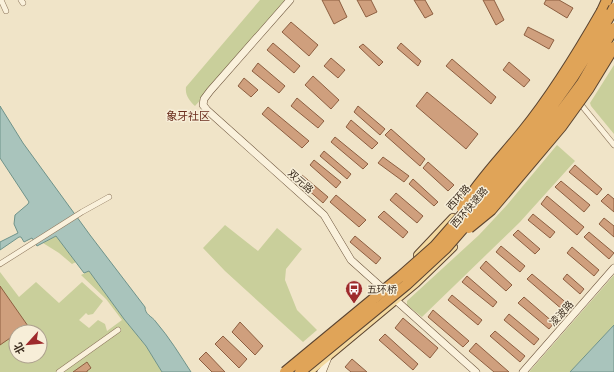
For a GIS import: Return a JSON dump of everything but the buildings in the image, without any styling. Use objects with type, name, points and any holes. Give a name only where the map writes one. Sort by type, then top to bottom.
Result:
[{"type":"highway","points":[[449,230],[472,192],[523,130],[565,72],[602,11],[607,0]]},
{"type":"highway","name":"西环快速路","points":[[285,372],[400,277],[435,246],[531,136],[573,77],[614,8]]},
{"type":"highway","name":"西环快速路","points":[[300,372],[411,280],[446,248],[538,142],[582,83],[614,28]]},
{"type":"highway","points":[[446,248],[491,210],[545,147],[589,88],[614,47]]},
{"type":"main road","name":"西环路","points":[[279,372],[381,288],[432,242],[527,132],[588,44],[611,0]]},
{"type":"main road","points":[[309,372],[396,300],[446,255],[542,144],[576,99],[614,39]]},
{"type":"main road","points":[[553,96],[569,109]]},
{"type":"street","points":[[1,0],[6,11]]},
{"type":"street","name":"双元路","points":[[290,0],[210,91],[204,99],[203,105],[324,215],[352,260],[381,288],[476,372]]},
{"type":"street","points":[[576,99],[614,145]]},
{"type":"street","points":[[0,264],[31,243],[109,197]]},
{"type":"street","name":"凌波路","points":[[523,372],[614,268]]},
{"type":"street","points":[[59,372],[118,330]]},
{"type":"street","points":[[321,372],[329,355]]},
{"type":"green space","points":[[260,0],[284,0],[285,5],[195,106],[188,97],[186,87]]},
{"type":"green space","points":[[614,65],[614,134],[590,103]]},
{"type":"green space","points":[[557,145],[575,161],[520,222],[422,317],[407,305],[407,301],[479,235],[507,205]]},
{"type":"green space","points":[[225,225],[258,251],[277,228],[302,249],[286,269],[285,280],[297,310],[317,330],[303,342],[225,271],[203,248]]},
{"type":"green space","points":[[56,236],[76,262],[72,264],[59,253],[43,243]]},
{"type":"green space","points":[[89,271],[146,346],[162,372],[0,372],[0,272],[19,297],[36,282],[59,303],[82,282],[103,301],[93,314],[88,315],[86,313],[79,320],[89,328],[98,320],[105,324],[107,331],[122,320],[106,299],[81,275]]},
{"type":"green space","points":[[614,275],[614,325],[570,372],[529,372]]},
{"type":"water","points":[[0,106],[23,143],[145,307],[147,314],[154,320],[174,346],[191,372],[162,372],[146,346],[89,271],[84,273],[56,236],[37,246],[32,238],[24,242],[21,237],[19,237],[0,250],[0,242],[18,233],[14,224],[15,215],[29,202],[0,158]]},
{"type":"water","points":[[614,325],[614,372],[570,372]]},
{"type":"place","name":"五环桥","points":[[354,304]]},
{"type":"district","name":"象牙社区","points":[[188,116]]}]
